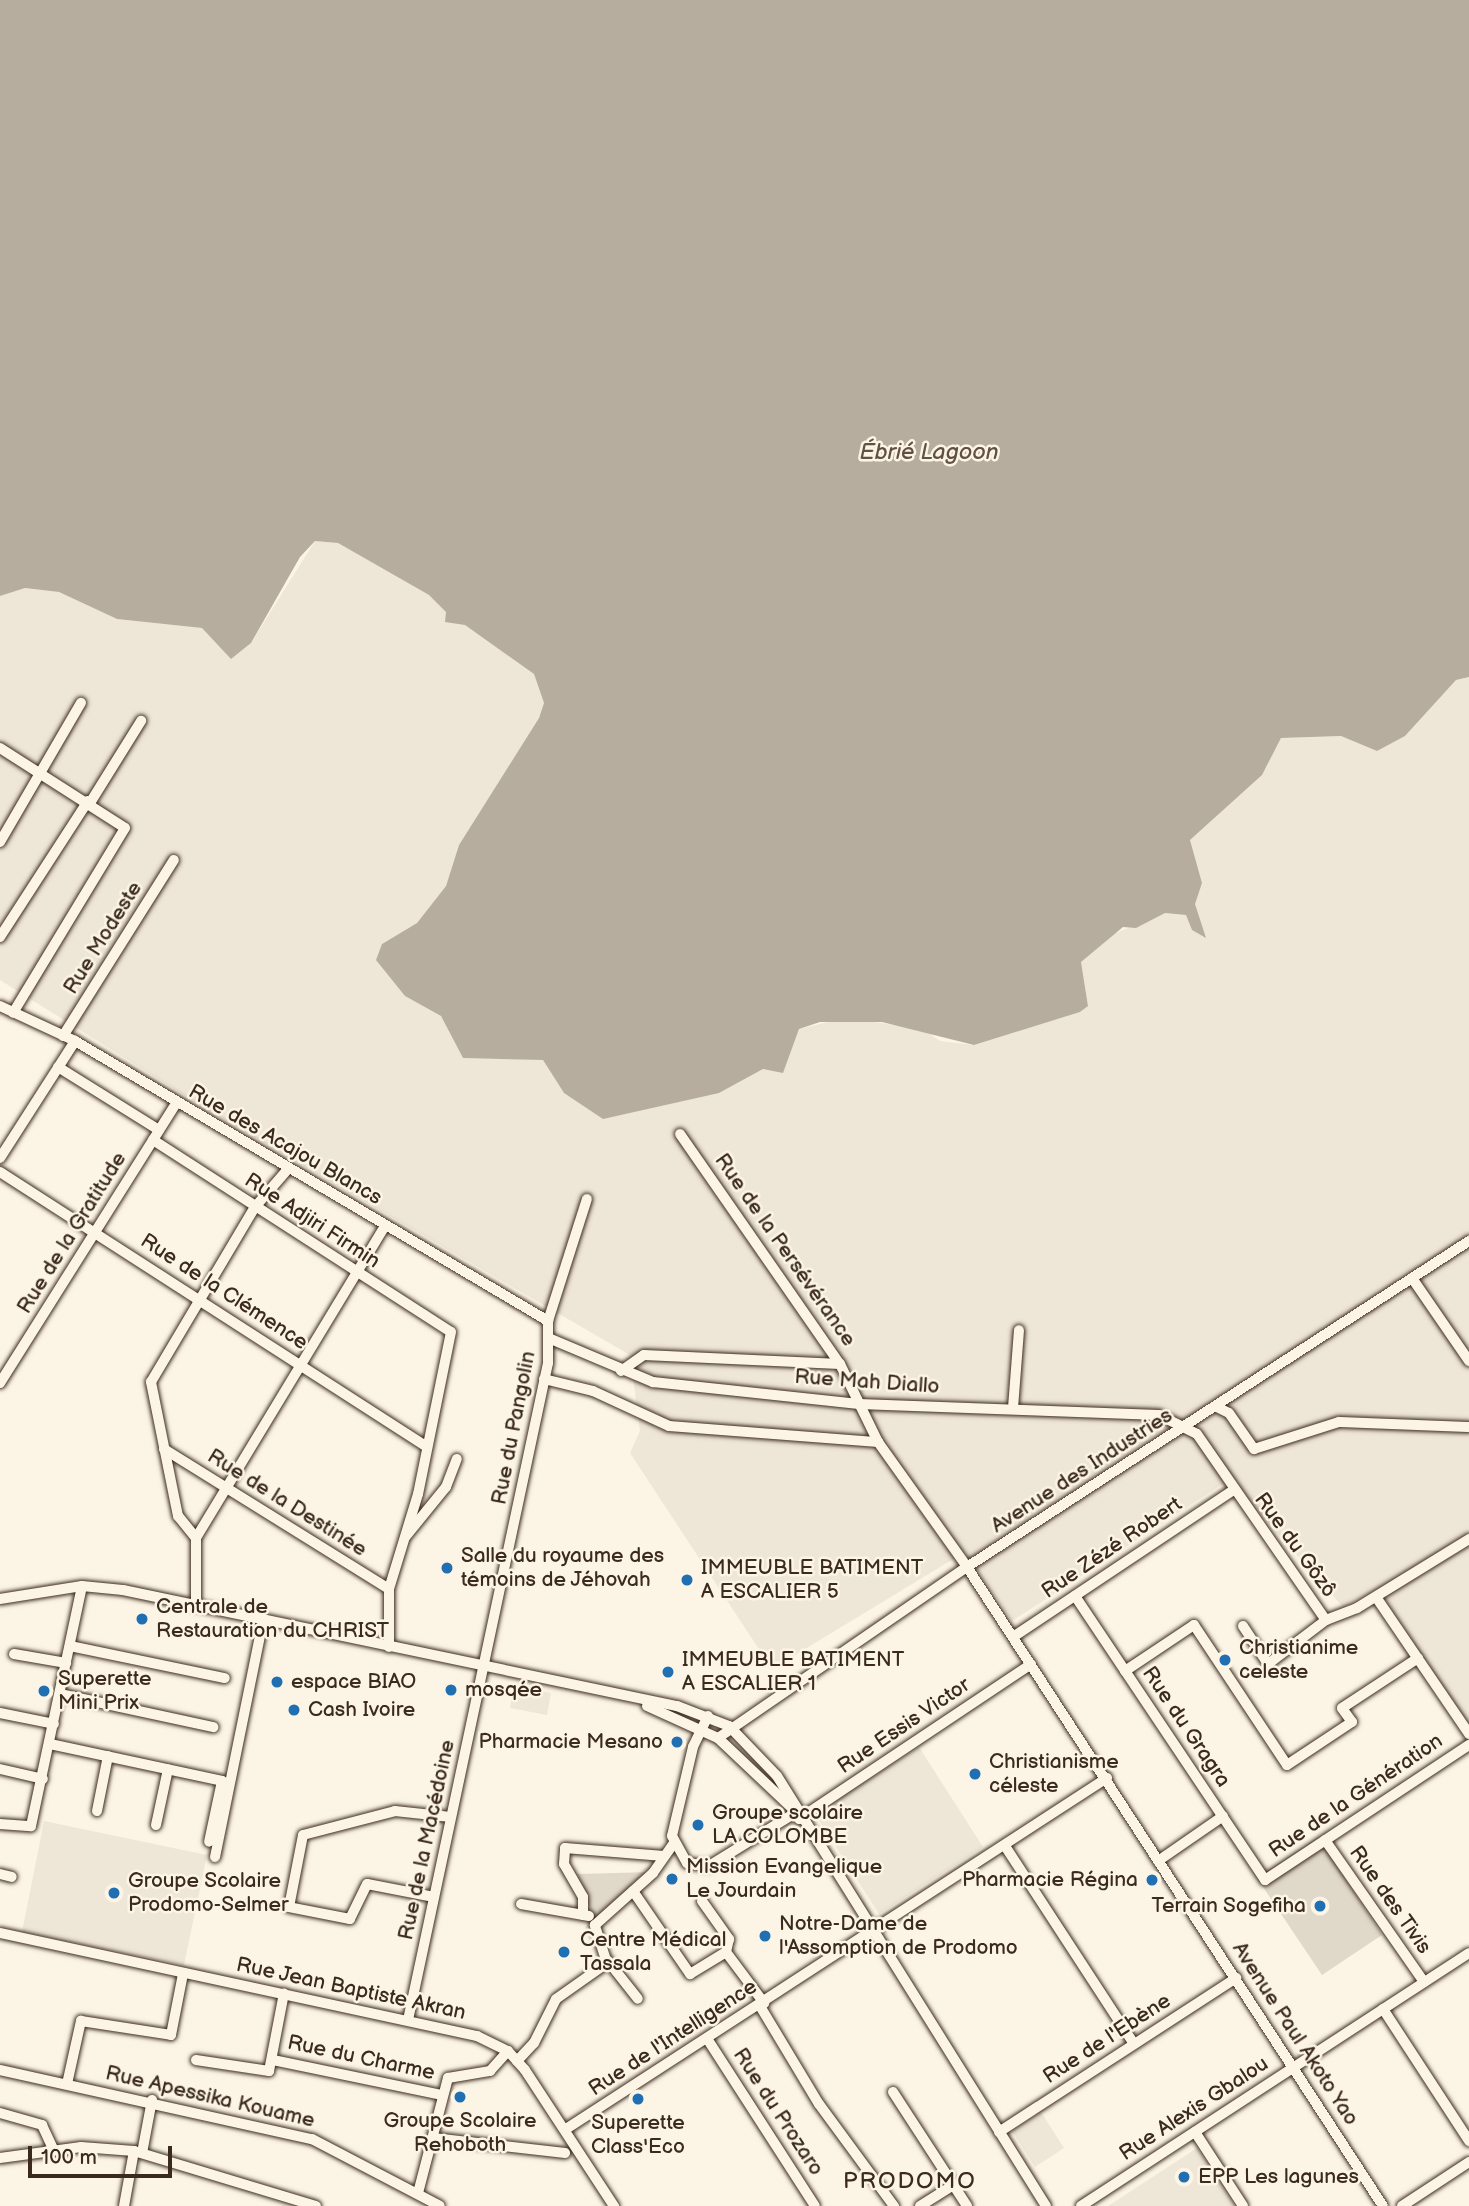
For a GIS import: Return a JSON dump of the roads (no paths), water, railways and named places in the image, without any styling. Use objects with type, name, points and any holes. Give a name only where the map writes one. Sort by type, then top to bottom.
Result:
[{"type":"street","points":[[0,842],[43,774],[81,703]]},
{"type":"street","points":[[0,937],[141,721]]},
{"type":"street","points":[[0,748],[124,825],[126,834],[13,1013]]},
{"type":"street","name":"Rue Modeste","points":[[63,1036],[174,860]]},
{"type":"street","name":"Rue des Acajou Blancs","points":[[0,1006],[75,1041],[287,1170],[548,1321]]},
{"type":"street","points":[[0,1158],[75,1041]]},
{"type":"street","points":[[58,1067],[159,1130]]},
{"type":"street","name":"Rue de la Gratitude","points":[[0,1383],[176,1103]]},
{"type":"street","name":"Rue de la Persévérance","points":[[680,1134],[840,1364],[878,1442],[968,1567]]},
{"type":"street","name":"Rue Adjiri Firmin","points":[[153,1140],[451,1332],[427,1447]]},
{"type":"street","points":[[196,1538],[178,1516],[151,1382],[255,1208],[287,1170]]},
{"type":"street","name":"Rue de la Clémence","points":[[0,1172],[201,1298],[427,1447]]},
{"type":"street","name":"Rue du Pangolin","points":[[484,1668],[544,1379],[551,1339],[548,1321],[587,1199]]},
{"type":"street","points":[[196,1605],[196,1538],[385,1226]]},
{"type":"street","name":"Avenue des Industries","points":[[718,1738],[730,1726],[968,1567],[1469,1241]]},
{"type":"street","points":[[1412,1278],[1469,1361]]},
{"type":"street","points":[[1013,1408],[1019,1330]]},
{"type":"street","name":"Rue Mah Diallo","points":[[551,1339],[621,1371],[653,1382],[859,1404],[1159,1415],[1188,1426]]},
{"type":"street","points":[[621,1371],[637,1356],[653,1354],[840,1364]]},
{"type":"street","points":[[544,1379],[593,1391],[669,1426],[878,1442]]},
{"type":"street","points":[[1217,1407],[1235,1419],[1254,1449],[1339,1422],[1469,1427]]},
{"type":"street","name":"Rue du Gôzô","points":[[1188,1426],[1232,1492],[1326,1620],[1376,1597],[1469,1539]]},
{"type":"street","points":[[389,1647],[389,1589],[427,1447]]},
{"type":"street","name":"Rue de la Destinée","points":[[164,1449],[389,1589]]},
{"type":"street","points":[[403,1539],[446,1486],[457,1459]]},
{"type":"street","name":"Rue Zézé Robert","points":[[1013,1637],[1232,1492]]},
{"type":"street","name":"Avenue Paul Akoto Yao","points":[[968,1567],[1383,2206]]},
{"type":"street","points":[[0,1824],[32,1826],[82,1586]]},
{"type":"street","points":[[0,1600],[82,1586],[196,1605],[708,1716],[730,1726],[777,1776],[795,1813],[999,2132],[1041,2204]]},
{"type":"street","name":"Rue du Gragra","points":[[1075,1596],[1265,1880]]},
{"type":"street","points":[[1376,1597],[1469,1734]]},
{"type":"street","points":[[1243,1626],[1268,1664],[1326,1620]]},
{"type":"street","points":[[215,1857],[263,1621]]},
{"type":"street","points":[[1125,1671],[1194,1625],[1287,1765],[1352,1722],[1342,1708],[1418,1658]]},
{"type":"street","points":[[70,1646],[225,1678]]},
{"type":"street","points":[[14,1654],[66,1663]]},
{"type":"street","name":"Rue Essis Victor","points":[[674,1843],[687,1863],[701,1868],[795,1813],[1031,1664]]},
{"type":"street","name":"Rue de la Macédoine","points":[[408,2020],[484,1668]]},
{"type":"street","points":[[60,1694],[213,1727]]},
{"type":"street","points":[[636,1700],[718,1738],[795,1813]]},
{"type":"street","points":[[0,1713],[54,1724]]},
{"type":"street","points":[[638,1999],[608,1961],[595,1930],[599,1920],[633,1891],[674,1843],[700,1729],[708,1716]]},
{"type":"street","points":[[50,1744],[222,1781],[209,1842]]},
{"type":"street","name":"Rue de la Génération","points":[[1265,1880],[1469,1745]]},
{"type":"street","points":[[97,1811],[108,1756]]},
{"type":"street","points":[[0,1769],[43,1779]]},
{"type":"street","points":[[156,1825],[168,1769]]},
{"type":"street","name":"Rue de l'Intelligence","points":[[566,2129],[708,2040],[870,1931],[1107,1779]]},
{"type":"street","points":[[434,1897],[367,1884],[350,1919],[289,1907],[303,1835],[395,1811],[452,1817]]},
{"type":"street","points":[[1158,1861],[1223,1816]]},
{"type":"street","name":"Rue des Tivis","points":[[1325,1840],[1424,1982]]},
{"type":"street","points":[[1006,1846],[1134,2044]]},
{"type":"street","points":[[583,1915],[583,1897],[564,1864],[565,1848],[664,1856]]},
{"type":"street","points":[[0,1874],[12,1877]]},
{"type":"street","points":[[633,1891],[690,1974],[726,1952],[729,1939],[702,1901]]},
{"type":"street","points":[[521,1904],[599,1920]]},
{"type":"street","name":"Rue Jean Baptiste Akran","points":[[0,1933],[477,2036],[508,2051],[517,2061],[566,2129],[612,2205]]},
{"type":"street","points":[[726,1952],[762,2004],[819,2104],[894,2206]]},
{"type":"street","name":"Rue Alexis Gbalou","points":[[1081,2206],[1469,1952]]},
{"type":"street","points":[[517,2061],[539,2035],[556,1999],[608,1961]]},
{"type":"street","points":[[67,2084],[81,2021],[171,2035],[183,1974]]},
{"type":"street","name":"Rue de l'Ebène","points":[[999,2132],[1236,1978]]},
{"type":"street","points":[[196,2060],[263,2071],[273,2060],[284,1993]]},
{"type":"street","points":[[1383,2009],[1469,2141]]},
{"type":"street","name":"Rue du Prozaro","points":[[708,2040],[815,2206]]},
{"type":"street","points":[[418,2193],[442,2095],[450,2076],[490,2071],[508,2051]]},
{"type":"street","name":"Rue du Charme","points":[[273,2060],[442,2095]]},
{"type":"street","name":"Rue Apessika Kouame","points":[[0,2070],[152,2100],[312,2140],[440,2206]]},
{"type":"street","points":[[893,2092],[967,2206]]},
{"type":"street","points":[[124,2206],[152,2100]]},
{"type":"street","points":[[0,2113],[42,2125],[53,2149]]},
{"type":"street","points":[[1195,2132],[1243,2206]]},
{"type":"street","points":[[433,2138],[565,2153]]},
{"type":"street","points":[[0,2158],[53,2149],[138,2152],[316,2206]]},
{"type":"street","points":[[1402,2206],[1469,2162]]},
{"type":"street","points":[[920,2206],[953,2185]]},
{"type":"water","name":"Ébrié Lagoon","points":[[0,0],[1469,0],[1469,677],[1456,680],[1405,736],[1377,751],[1341,736],[1281,738],[1262,775],[1190,840],[1202,883],[1195,904],[1206,938],[1192,930],[1186,915],[1165,913],[1136,928],[1123,927],[1081,962],[1088,1006],[1080,1012],[974,1045],[882,1022],[820,1022],[799,1029],[783,1073],[763,1069],[719,1093],[603,1119],[564,1093],[543,1060],[463,1058],[441,1016],[405,996],[376,960],[382,944],[417,923],[446,886],[459,845],[539,718],[544,703],[534,674],[465,625],[445,622],[446,612],[429,595],[338,543],[315,541],[300,557],[251,643],[231,659],[202,628],[117,619],[59,592],[25,588],[0,596]]},
{"type":"place","name":"Salle du royaume des témoins de Jéhovah","points":[[447,1568]]},
{"type":"place","name":"IMMEUBLE BATIMENT A ESCALIER 5","points":[[687,1580]]},
{"type":"place","name":"Centrale de Restauration du CHRIST","points":[[142,1619]]},
{"type":"place","name":"Christianime celeste","points":[[1225,1660]]},
{"type":"place","name":"IMMEUBLE BATIMENT A ESCALIER 1","points":[[668,1672]]},
{"type":"place","name":"espace BIAO","points":[[277,1682]]},
{"type":"place","name":"mosqée","points":[[451,1690]]},
{"type":"place","name":"Superette Mini Prix","points":[[44,1691]]},
{"type":"place","name":"Cash Ivoire","points":[[294,1710]]},
{"type":"place","name":"Pharmacie Mesano","points":[[677,1742]]},
{"type":"place","name":"Christianisme céleste","points":[[975,1774]]},
{"type":"place","name":"Groupe scolaire LA COLOMBE","points":[[698,1825]]},
{"type":"place","name":"Mission Evangelique Le Jourdain","points":[[672,1879]]},
{"type":"place","name":"Pharmacie Régina","points":[[1152,1880]]},
{"type":"place","name":"Groupe Scolaire Prodomo-Selmer","points":[[114,1893]]},
{"type":"place","name":"Terrain Sogefiha","points":[[1320,1906]]},
{"type":"place","name":"Notre-Dame de l'Assomption de Prodomo","points":[[765,1936]]},
{"type":"place","name":"Centre Médical Tassala","points":[[564,1952]]},
{"type":"place","name":"Groupe Scolaire Rehoboth","points":[[460,2097]]},
{"type":"place","name":"Superette Class'Eco","points":[[638,2099]]},
{"type":"place","name":"EPP Les lagunes","points":[[1184,2177]]},
{"type":"district","name":"PRODOMO","points":[[910,2181]]}]
